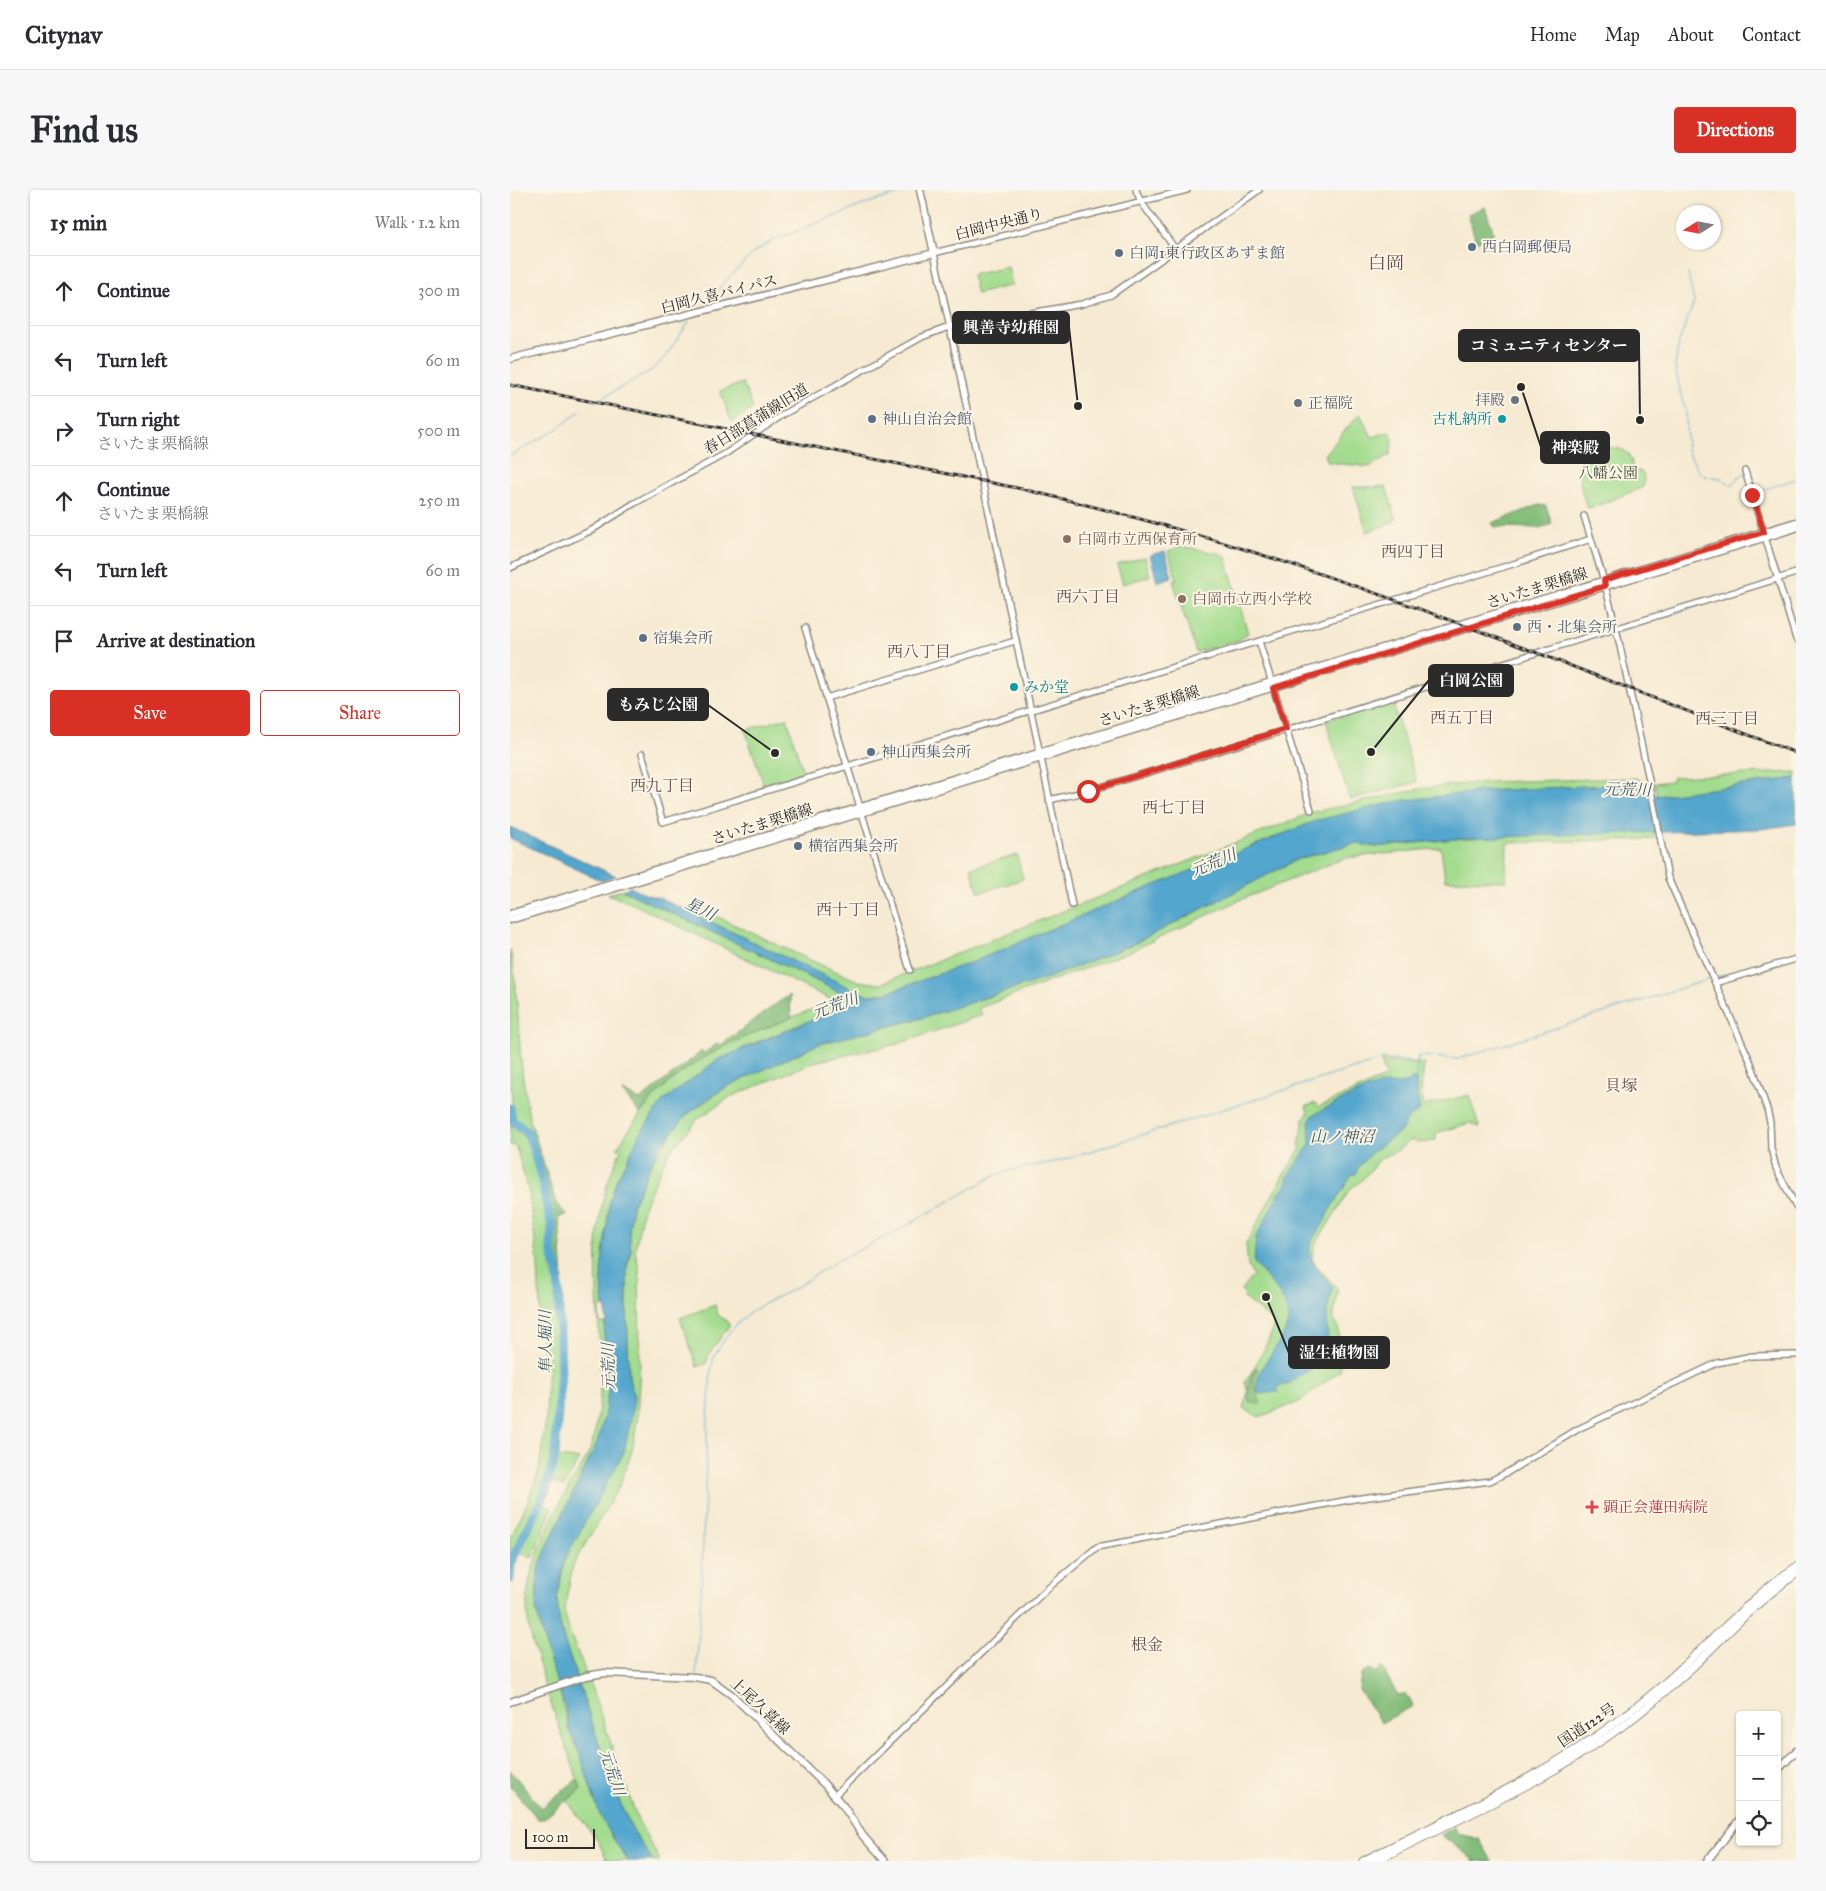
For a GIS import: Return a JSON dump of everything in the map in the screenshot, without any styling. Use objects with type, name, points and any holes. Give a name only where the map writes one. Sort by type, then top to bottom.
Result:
[{"type":"highway","name":"国道122号","points":[[1363,1861],[1524,1779],[1580,1747],[1644,1700],[1692,1658],[1747,1605],[1774,1582],[1796,1567]]},
{"type":"highway","name":"国道122号","points":[[1376,1861],[1545,1776],[1609,1736],[1675,1682],[1762,1600],[1796,1574]]},
{"type":"main road","points":[[920,190],[934,253]]},
{"type":"main road","name":"白岡久喜バイパス","points":[[510,359],[934,253]]},
{"type":"main road","name":"さいたま栗橋線","points":[[1764,535],[1796,522]]},
{"type":"main road","name":"さいたま栗橋線","points":[[510,920],[1040,755],[1764,535],[1796,528]]},
{"type":"main road","name":"さいたま栗橋線","points":[[510,914],[860,810]]},
{"type":"main road","name":"上尾久喜線","points":[[510,1702],[586,1676],[615,1673],[694,1677],[711,1680],[732,1695],[835,1795],[863,1836],[885,1861]]},
{"type":"main road","points":[[1781,1767],[1796,1751]]},
{"type":"main road","points":[[1707,1861],[1736,1823]]},
{"type":"street","points":[[1136,190],[1142,202],[1176,250]]},
{"type":"street","name":"白岡中央通り","points":[[934,253],[1188,190]]},
{"type":"street","name":"春日部菖蒲線旧道","points":[[510,568],[592,530],[633,504],[725,454],[784,414],[930,334],[949,327],[1082,304],[1117,291],[1259,190]]},
{"type":"street","points":[[934,253],[1072,905]]},
{"type":"street","points":[[1745,472],[1796,639]]},
{"type":"street","points":[[1584,516],[1605,583],[1616,628],[1668,878],[1759,1085],[1770,1122],[1771,1148],[1776,1168],[1796,1207]]},
{"type":"street","points":[[642,754],[663,822],[1591,539]]},
{"type":"street","points":[[1050,800],[1088,791],[1796,573]]},
{"type":"street","points":[[805,628],[910,970]]},
{"type":"street","points":[[826,698],[1016,641]]},
{"type":"street","points":[[1259,641],[1310,810]]},
{"type":"street","points":[[1715,983],[1796,958]]},
{"type":"street","points":[[835,1795],[1047,1589],[1097,1547],[1363,1498],[1490,1481],[1507,1473],[1578,1429],[1709,1366],[1738,1358],[1796,1355]]},
{"type":"green space","points":[[1485,207],[1494,234],[1476,242],[1468,214]]},
{"type":"green space","points":[[1008,267],[1012,285],[977,294],[972,275]]},
{"type":"green space","points":[[743,383],[753,408],[732,423],[720,391]]},
{"type":"green space","points":[[1360,414],[1372,437],[1389,432],[1393,439],[1390,455],[1369,467],[1328,462],[1325,455]]},
{"type":"green space","name":"八幡公園","points":[[1608,447],[1623,450],[1629,455],[1634,470],[1642,472],[1644,478],[1643,487],[1588,508],[1580,480],[1582,458],[1585,451]]},
{"type":"green space","points":[[1353,487],[1386,487],[1396,519],[1393,522],[1367,532]]},
{"type":"green space","points":[[1539,505],[1546,506],[1552,524],[1539,528],[1495,527],[1492,523]]},
{"type":"green space","points":[[1182,546],[1225,555],[1248,633],[1239,640],[1196,652],[1173,581],[1177,580],[1168,551]]},
{"type":"green space","points":[[1145,557],[1150,576],[1123,584],[1117,565]]},
{"type":"green space","points":[[1392,701],[1417,782],[1351,799],[1326,721]]},
{"type":"green space","points":[[787,718],[804,775],[765,788],[745,730]]},
{"type":"green space","points":[[1796,772],[1796,778],[1657,796],[1655,783],[1672,781],[1673,777]]},
{"type":"green space","points":[[1637,778],[1646,783],[1647,790],[1629,784],[1483,791],[1150,887],[975,961],[886,993],[870,995],[856,991],[692,913],[705,911],[858,981],[880,984],[1313,812],[1424,788],[1485,782]]},
{"type":"green space","points":[[1653,831],[1654,839],[1507,843],[1506,881],[1445,880],[1441,848],[1345,858],[1240,900],[1131,951],[979,1008],[982,1015],[898,1044],[814,1062],[730,1097],[698,1119],[668,1154],[643,1208],[635,1251],[639,1268],[640,1364],[637,1421],[632,1451],[620,1485],[573,1565],[564,1610],[569,1631],[588,1678],[637,1818],[660,1861],[654,1861],[635,1834],[615,1790],[564,1640],[557,1598],[565,1559],[634,1398],[629,1378],[627,1305],[627,1267],[631,1250],[629,1231],[632,1207],[649,1168],[673,1131],[689,1113],[728,1086],[819,1044],[922,1018],[1050,977],[1134,944],[1298,859],[1356,843],[1375,847],[1464,838]]},
{"type":"green space","points":[[1017,855],[1023,879],[979,893],[971,868]]},
{"type":"green space","points":[[622,890],[836,990],[856,1002],[742,1048],[639,1135],[618,1177],[610,1199],[601,1271],[604,1307],[599,1307],[600,1323],[605,1323],[609,1376],[605,1414],[599,1437],[589,1462],[545,1553],[536,1591],[569,1731],[581,1757],[592,1794],[613,1838],[628,1861],[610,1861],[608,1858],[602,1861],[606,1858],[598,1841],[567,1801],[581,1789],[541,1675],[530,1633],[527,1607],[530,1577],[534,1562],[560,1503],[587,1456],[595,1433],[600,1384],[596,1264],[597,1241],[604,1196],[621,1150],[617,1148],[640,1114],[656,1095],[675,1078],[717,1050],[763,1029],[834,1001],[635,905],[608,894]]},
{"type":"green space","points":[[510,949],[515,985],[522,1074],[533,1129],[528,1131],[516,1119],[512,1100],[510,1070]]},
{"type":"green space","points":[[790,995],[791,1018],[728,1045],[689,1067],[654,1096],[640,1114],[622,1091],[640,1100],[702,1051],[703,1054],[718,1043],[721,1045]]},
{"type":"green space","name":"山ノ神沼","points":[[1381,1061],[1424,1064],[1421,1093],[1423,1106],[1469,1095],[1479,1127],[1470,1123],[1436,1133],[1436,1140],[1433,1141],[1421,1143],[1412,1140],[1397,1151],[1381,1158],[1361,1181],[1351,1188],[1315,1245],[1312,1258],[1315,1264],[1338,1289],[1333,1318],[1339,1330],[1340,1371],[1299,1402],[1259,1417],[1243,1408],[1248,1392],[1245,1382],[1267,1343],[1274,1322],[1244,1298],[1246,1295],[1241,1290],[1253,1276],[1248,1266],[1246,1244],[1281,1179],[1301,1148],[1299,1146],[1304,1119],[1308,1113],[1306,1106],[1316,1103],[1318,1107],[1386,1077]]},
{"type":"green space","points":[[510,1121],[513,1129],[523,1135],[530,1147],[539,1178],[548,1227],[551,1268],[556,1286],[557,1303],[555,1319],[559,1367],[558,1409],[551,1466],[538,1503],[519,1538],[510,1562],[510,1539],[527,1503],[539,1470],[546,1418],[548,1355],[542,1350],[538,1265],[529,1194],[516,1147],[510,1145]]},
{"type":"green space","points":[[533,1129],[556,1203],[567,1215],[559,1217],[563,1280],[560,1276],[553,1249],[555,1224],[546,1198],[546,1184],[535,1144],[528,1131]]},
{"type":"green space","points":[[715,1305],[718,1315],[729,1323],[729,1326],[709,1354],[706,1364],[697,1367],[680,1318]]},
{"type":"green space","points":[[1256,1367],[1258,1369],[1255,1384],[1260,1404],[1250,1403],[1248,1393],[1250,1380]]},
{"type":"green space","points":[[556,1457],[579,1459],[564,1487],[553,1482],[545,1504],[552,1509],[532,1558],[520,1553],[546,1494]]},
{"type":"green space","points":[[1382,1667],[1398,1696],[1406,1693],[1413,1706],[1381,1723],[1359,1690],[1361,1674],[1369,1669],[1376,1672]]},
{"type":"green space","points":[[510,1770],[541,1808],[576,1780],[578,1780],[581,1789],[543,1819],[538,1819],[510,1786]]},
{"type":"green space","points":[[1454,1827],[1459,1834],[1479,1839],[1492,1861],[1473,1861],[1441,1835]]},
{"type":"water","points":[[1165,551],[1172,577],[1157,582],[1150,555]]},
{"type":"water","name":"元荒川","points":[[1796,778],[1796,824],[1761,829],[1464,838],[1375,847],[1356,843],[1298,859],[1134,944],[1050,977],[922,1018],[819,1044],[728,1086],[689,1113],[659,1149],[632,1207],[629,1231],[631,1250],[627,1267],[629,1378],[634,1398],[631,1420],[624,1452],[565,1559],[557,1598],[564,1640],[615,1790],[635,1834],[654,1861],[628,1861],[599,1813],[581,1757],[569,1731],[565,1707],[536,1610],[538,1570],[597,1443],[604,1418],[609,1384],[604,1336],[605,1323],[607,1322],[601,1271],[610,1199],[618,1177],[639,1135],[663,1101],[717,1060],[856,1001],[622,890],[630,887],[647,895],[660,898],[861,993],[870,995],[886,993],[975,961],[1150,887],[1318,820],[1399,801],[1483,791],[1629,784],[1647,790],[1657,796]]},
{"type":"water","points":[[510,827],[616,876],[602,881],[510,838]]},
{"type":"water","name":"山ノ神沼","points":[[1416,1079],[1420,1111],[1409,1117],[1401,1131],[1371,1153],[1358,1168],[1356,1174],[1352,1175],[1328,1213],[1311,1245],[1310,1252],[1314,1264],[1333,1287],[1327,1310],[1328,1343],[1321,1360],[1316,1366],[1287,1385],[1278,1386],[1278,1392],[1261,1394],[1258,1392],[1258,1377],[1285,1332],[1287,1311],[1277,1290],[1254,1263],[1256,1237],[1279,1194],[1286,1185],[1289,1174],[1310,1144],[1309,1122],[1313,1115],[1362,1091],[1382,1084],[1405,1083]]},
{"type":"waterway","points":[[716,291],[754,252],[774,240],[871,202],[912,190]]},
{"type":"waterway","points":[[1688,273],[1694,302],[1679,342],[1675,366],[1686,410],[1687,451],[1700,473],[1705,476],[1720,478],[1732,485],[1737,478],[1745,473]]},
{"type":"waterway","points":[[706,303],[711,297]]},
{"type":"waterway","points":[[595,402],[652,370],[665,357],[689,322]]},
{"type":"waterway","points":[[510,456],[557,429],[580,411]]},
{"type":"waterway","points":[[1748,471],[1756,492],[1796,479]]},
{"type":"waterway","points":[[1618,632],[1719,599]]},
{"type":"waterway","points":[[1596,639],[1615,633]]},
{"type":"waterway","points":[[1714,978],[1796,952]]},
{"type":"waterway","points":[[696,1674],[711,1369],[714,1356],[730,1331],[748,1314],[792,1290],[835,1262],[897,1231],[995,1175],[1059,1161],[1384,1059],[1418,1062],[1418,1056],[1458,1059],[1710,979]]},
{"type":"waterway","points":[[1416,1079],[1417,1063]]},
{"type":"waterway","name":"隼人堀川","points":[[510,1108],[512,1120],[527,1132],[533,1148],[552,1226],[551,1249],[558,1273],[561,1371],[555,1456],[540,1504],[515,1554],[511,1565],[510,1579]]},
{"type":"railway","points":[[510,385],[1022,489],[1169,527],[1256,553],[1392,599],[1528,649],[1796,753]]},
{"type":"place","name":"西白岡郵便局","points":[[1472,247]]},
{"type":"place","name":"白岡1東行政区あずま館","points":[[1119,253]]},
{"type":"place","name":"神楽殿","points":[[1521,387]]},
{"type":"place","name":"拝殿","points":[[1515,400]]},
{"type":"place","name":"正福院","points":[[1298,403]]},
{"type":"place","name":"興善寺幼稚園","points":[[1078,406]]},
{"type":"place","name":"神山自治会館","points":[[872,419]]},
{"type":"place","name":"古札納所","points":[[1502,419]]},
{"type":"place","name":"コミュニティセンター","points":[[1640,420]]},
{"type":"place","name":"白岡市立西保育所","points":[[1067,539]]},
{"type":"place","name":"白岡市立西小学校","points":[[1182,599]]},
{"type":"place","name":"西・北集会所","points":[[1517,627]]},
{"type":"place","name":"宿集会所","points":[[643,638]]},
{"type":"place","name":"みか堂","points":[[1014,687]]},
{"type":"place","name":"神山西集会所","points":[[871,752]]},
{"type":"place","name":"白岡公園","points":[[1371,752]]},
{"type":"place","name":"もみじ公園","points":[[775,753]]},
{"type":"place","name":"横宿西集会所","points":[[798,846]]},
{"type":"place","name":"湿生植物園","points":[[1266,1297]]},
{"type":"place","name":"顕正会蓮田病院","points":[[1592,1507]]},
{"type":"district","name":"白岡","points":[[1386,263]]},
{"type":"district","name":"西四丁目","points":[[1413,551]]},
{"type":"district","name":"西六丁目","points":[[1088,596]]},
{"type":"district","name":"西八丁目","points":[[919,651]]},
{"type":"district","name":"西五丁目","points":[[1462,717]]},
{"type":"district","name":"西三丁目","points":[[1727,718]]},
{"type":"district","name":"西九丁目","points":[[662,785]]},
{"type":"district","name":"西七丁目","points":[[1174,807]]},
{"type":"district","name":"西十丁目","points":[[848,909]]},
{"type":"district","name":"貝塚","points":[[1621,1085]]},
{"type":"district","name":"根金","points":[[1147,1644]]},
{"type":"route","points":[[1088,791],[1286,729],[1273,688],[1505,618],[1605,586],[1604,580],[1764,532],[1752,495]]},
{"type":"water label","name":"星川","points":[[701,908]]}]
